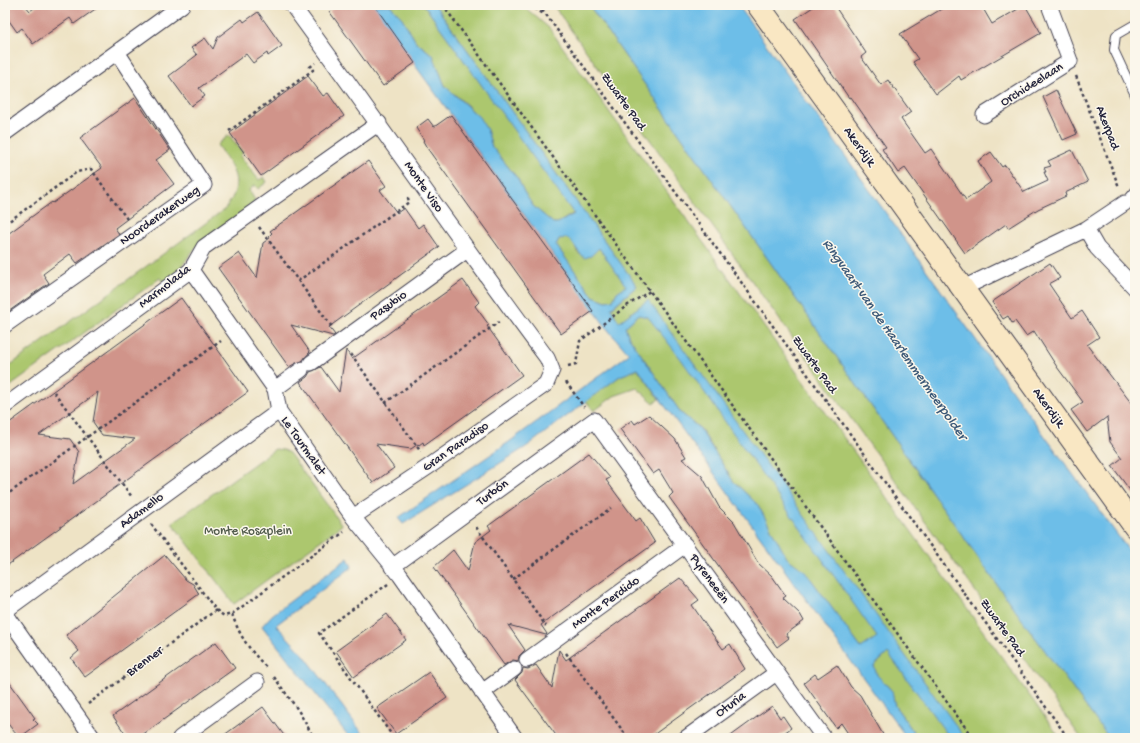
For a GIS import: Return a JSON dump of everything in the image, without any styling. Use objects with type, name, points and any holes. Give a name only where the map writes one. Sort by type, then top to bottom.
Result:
[{"type":"street","points":[[5,132],[182,5]]},
{"type":"street","name":"Monte Viso","points":[[292,5],[379,123],[467,250],[558,375]]},
{"type":"street","name":"Akerdijk","points":[[758,5],[961,289],[1135,528]]},
{"type":"street","name":"Orchideelaan","points":[[984,115],[1070,61],[1049,5]]},
{"type":"street","name":"Noorderakerweg","points":[[5,324],[204,185],[117,52]]},
{"type":"street","name":"Marmolada","points":[[5,406],[191,270],[204,247],[379,123]]},
{"type":"street","points":[[961,289],[1086,229],[1130,197]]},
{"type":"street","points":[[1086,229],[1097,248],[1135,288]]},
{"type":"street","name":"Pasubio","points":[[275,389],[467,250]]},
{"type":"street","name":"Le Tourmalet","points":[[191,270],[275,389],[279,412],[355,520],[396,571],[515,738]]},
{"type":"street","name":"Gran Paradiso","points":[[355,520],[558,375]]},
{"type":"street","name":"Adamello","points":[[5,612],[279,412]]},
{"type":"street","name":"Pyreneeën","points":[[591,416],[824,738]]},
{"type":"street","name":"Turbón","points":[[396,571],[591,416]]},
{"type":"street","name":"Monte Perdido","points":[[527,660],[685,545]]},
{"type":"street","points":[[5,612],[93,738]]},
{"type":"street","points":[[482,692],[514,669]]},
{"type":"street","name":"Oturia","points":[[686,738],[776,673]]},
{"type":"street","points":[[180,738],[257,682]]},
{"type":"lane","points":[[1135,24],[1116,35],[1114,50],[1135,96]]},
{"type":"path","points":[[443,5],[973,738]]},
{"type":"path","points":[[530,5],[548,16]]},
{"type":"path","name":"Zwarte Pad","points":[[539,5],[760,308],[1068,738]]},
{"type":"path","points":[[229,131],[313,70],[310,67],[328,54]]},
{"type":"path","name":"Akerpad","points":[[1070,61],[1130,197]]},
{"type":"path","points":[[5,224],[77,172],[91,169],[137,233]]},
{"type":"path","points":[[298,281],[409,202],[408,198],[425,190]]},
{"type":"path","points":[[250,214],[431,465]]},
{"type":"path","points":[[591,416],[558,375],[576,364],[580,341],[628,305],[650,291]]},
{"type":"path","points":[[385,403],[512,312]]},
{"type":"path","points":[[5,496],[235,331]]},
{"type":"path","points":[[43,378],[216,610],[224,616],[232,614],[355,520]]},
{"type":"path","points":[[513,579],[611,508]]},
{"type":"path","points":[[394,738],[318,633],[396,571]]},
{"type":"path","name":"Brenner","points":[[75,714],[216,610]]},
{"type":"green space","points":[[390,5],[424,5],[574,213],[558,223],[553,223],[533,206],[518,179],[492,147],[487,130],[468,106],[445,86],[433,55],[416,42],[402,18]]},
{"type":"green space","points":[[435,5],[522,5],[549,28],[1060,738],[918,738],[895,706],[892,691],[877,675],[874,666],[888,653],[861,648],[805,571],[787,559],[758,505],[733,481],[701,429],[681,413],[629,337],[625,327],[638,315],[648,316],[640,306],[619,322],[611,309],[637,286]]},
{"type":"green space","points":[[553,5],[589,5],[1010,603],[1109,738],[1081,738]]},
{"type":"green space","points":[[229,135],[243,153],[240,156],[259,180],[264,177],[267,182],[258,189],[255,185],[249,190],[255,200],[254,203],[191,253],[178,272],[163,282],[160,278],[5,390],[5,369],[225,209],[235,191],[236,183],[235,176],[228,161],[217,145]]},
{"type":"green space","points":[[567,238],[571,240],[579,254],[591,256],[599,248],[627,286],[617,292],[613,300],[606,301],[593,296],[556,245],[559,239]]},
{"type":"green space","points":[[638,369],[659,399],[654,403],[637,388],[614,396],[594,411],[586,401],[620,376]]},
{"type":"green space","name":"Monte Rosaplein","points":[[275,449],[283,450],[289,453],[342,525],[234,604],[172,523]]},
{"type":"water","points":[[371,5],[390,5],[402,18],[416,42],[433,55],[445,86],[479,117],[487,130],[492,147],[518,179],[533,206],[553,223],[558,223],[574,214],[424,5],[435,5],[637,286],[611,308],[619,322],[648,300],[965,738],[950,738],[888,653],[874,666],[877,675],[892,691],[895,706],[918,738],[907,738],[638,369],[620,376],[526,447],[403,524],[398,518],[509,442],[629,354],[609,331]],"holes":[[[567,238],[585,258],[591,256],[599,248],[626,286],[617,292],[613,300],[606,301],[593,296],[556,245],[559,239]],[[638,315],[648,317],[681,359],[877,637],[861,648],[805,571],[787,558],[758,505],[733,481],[700,429],[681,413],[629,337],[625,327]]]},
{"type":"water","name":"Ringvaart van de Haarlemmermeerpolder","points":[[589,5],[738,5],[1028,413],[1135,559],[1135,738],[1109,738],[1010,603]]},
{"type":"water","points":[[348,558],[352,567],[276,625],[304,655],[366,738],[350,738],[262,626],[272,615]]},
{"type":"building","points":[[5,5],[25,5],[30,11],[38,5],[101,5],[74,24],[70,18],[33,44],[22,28],[17,32],[5,15]]},
{"type":"building","points":[[337,5],[374,5],[415,63],[383,86],[329,11]]},
{"type":"building","points":[[816,5],[834,5],[866,53],[861,57],[881,85],[888,80],[911,112],[901,119],[925,153],[931,149],[966,200],[991,182],[978,161],[991,152],[1002,167],[1005,165],[1024,192],[1048,181],[1044,168],[1051,166],[1048,161],[1072,150],[1088,182],[1065,193],[1066,196],[1038,209],[1008,228],[1006,224],[965,253],[905,168],[898,173],[882,149],[886,147],[851,97],[849,98],[795,19]]},
{"type":"building","points":[[948,5],[981,5],[992,24],[1025,5],[1041,33],[961,80],[959,76],[936,94],[913,62],[918,59],[900,34]]},
{"type":"building","points":[[258,12],[282,46],[268,56],[267,53],[253,63],[246,54],[199,88],[205,96],[191,106],[169,76],[197,55],[191,48],[205,38],[213,49],[218,37],[242,19],[244,22]]},
{"type":"building","points":[[308,76],[323,96],[328,93],[344,116],[261,176],[230,133]]},
{"type":"building","points":[[1056,90],[1077,134],[1063,140],[1043,97]]},
{"type":"building","points":[[135,98],[170,150],[156,160],[174,184],[115,228],[119,234],[77,263],[70,254],[43,274],[49,283],[5,314],[5,236],[102,168],[80,138]]},
{"type":"building","points":[[451,115],[593,311],[561,334],[427,148],[423,141],[424,140],[416,128],[428,119],[434,127]]},
{"type":"building","points":[[368,161],[386,186],[380,190],[397,213],[404,208],[418,228],[423,224],[439,247],[329,327],[335,335],[333,336],[291,325],[310,352],[302,361],[289,367],[218,268],[239,253],[257,278],[263,243],[270,238],[269,236],[272,233],[270,231]]},
{"type":"building","points":[[1050,263],[1060,278],[1049,284],[1072,318],[1082,311],[1099,337],[1087,345],[1135,408],[1135,497],[1112,466],[1122,458],[1110,442],[1107,417],[1087,432],[1071,410],[1083,402],[1057,367],[1034,331],[1026,336],[1015,321],[1012,323],[1008,316],[1003,319],[992,302]]},
{"type":"building","points":[[463,280],[479,302],[475,306],[489,325],[487,326],[522,375],[424,445],[423,442],[411,449],[376,444],[394,468],[373,483],[300,382],[307,377],[310,372],[321,367],[339,392],[346,350],[352,359]]},
{"type":"building","points":[[181,298],[248,392],[5,567],[5,426]],"holes":[[[98,392],[93,422],[102,435],[135,439],[73,484],[79,452],[70,439],[39,435]]]},
{"type":"building","points":[[649,415],[675,439],[686,457],[682,459],[702,476],[719,507],[734,522],[758,563],[772,576],[786,596],[783,598],[800,614],[804,621],[786,634],[789,638],[777,647],[669,497],[673,493],[659,470],[653,474],[620,429],[632,420],[635,424]]},
{"type":"building","points":[[589,453],[610,478],[606,480],[636,521],[640,518],[655,543],[541,625],[547,634],[546,635],[508,625],[525,650],[519,656],[518,661],[513,660],[504,665],[434,567],[453,550],[468,571],[475,542],[491,530],[488,526]]},
{"type":"building","points":[[165,555],[186,580],[193,584],[199,594],[85,677],[71,658],[79,651],[66,635]]},
{"type":"building","points":[[680,578],[699,600],[692,605],[707,627],[723,649],[730,644],[745,669],[649,738],[558,738],[515,680],[522,673],[523,668],[528,669],[536,665],[552,688],[559,650],[566,660]]},
{"type":"building","points":[[387,614],[406,640],[354,677],[336,651]]},
{"type":"building","points":[[216,642],[235,668],[138,738],[128,738],[113,716]]},
{"type":"building","points":[[837,665],[851,687],[860,695],[885,738],[851,738],[841,723],[836,728],[804,683],[815,674],[818,678]]},
{"type":"building","points":[[429,672],[447,698],[396,734],[377,708]]},
{"type":"building","points":[[5,676],[35,718],[33,719],[38,724],[19,738],[5,720]]},
{"type":"building","points":[[772,706],[780,718],[783,716],[791,728],[777,738],[728,738]]},
{"type":"building","points":[[263,707],[286,738],[220,738],[249,717]]}]
